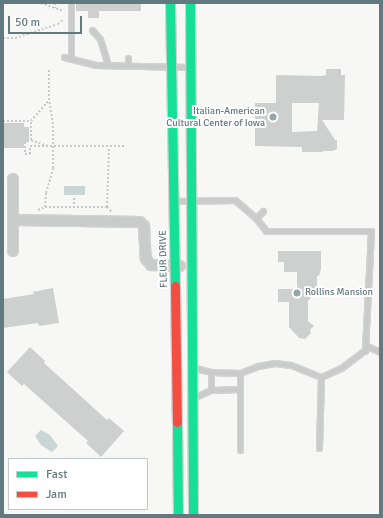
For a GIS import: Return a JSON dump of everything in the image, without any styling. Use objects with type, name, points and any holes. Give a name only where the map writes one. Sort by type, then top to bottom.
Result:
[{"type":"main road","name":"FLEUR DRIVE","points":[[170,3],[178,515]]},
{"type":"main road","points":[[190,3],[193,515]]},
{"type":"street","points":[[13,179],[13,251]]},
{"type":"street","points":[[13,220],[140,222],[144,226],[146,259],[152,265],[192,266]]},
{"type":"lane","points":[[71,3],[71,58]]},
{"type":"lane","points":[[92,30],[100,40],[108,65]]},
{"type":"lane","points":[[64,57],[94,65],[191,67]]},
{"type":"lane","points":[[128,58],[128,66]]},
{"type":"lane","points":[[174,201],[191,202],[235,200],[256,218],[266,231],[371,231],[365,351]]},
{"type":"lane","points":[[256,218],[263,211]]},
{"type":"lane","points":[[192,366],[211,372],[240,373],[258,366],[275,363],[291,365],[321,377],[341,368],[369,347],[380,352]]},
{"type":"lane","points":[[211,372],[211,390]]},
{"type":"lane","points":[[240,373],[240,450]]},
{"type":"lane","points":[[319,448],[321,377]]},
{"type":"lane","points":[[192,399],[201,393],[211,390],[240,389]]},
{"type":"path","points":[[41,3],[71,14]]},
{"type":"path","points":[[55,3],[55,8]]},
{"type":"path","points":[[3,38],[15,38],[58,24],[71,14]]},
{"type":"path","points":[[46,207],[46,193],[53,168],[52,146],[54,124],[49,100],[49,70]]},
{"type":"path","points":[[49,100],[31,121],[31,140],[52,146]]},
{"type":"path","points":[[3,121],[31,121]]},
{"type":"path","points":[[24,142],[24,154],[30,154],[30,146],[125,146]]},
{"type":"path","points":[[109,147],[108,207],[113,217]]},
{"type":"path","points":[[74,198],[74,207]]},
{"type":"path","points":[[33,213],[46,207],[108,207]]},
{"type":"shaded area","points":[[64,186],[85,186],[85,195],[64,195]]},
{"type":"shaded area","points":[[41,430],[50,435],[58,446],[52,452],[41,445],[35,436]]},
{"type":"building","points":[[76,3],[141,3],[141,11],[99,11],[99,18],[88,18],[88,11],[76,11]]},
{"type":"building","name":"Italian-American Cultural Center of Iowa","points":[[326,69],[341,69],[341,75],[345,75],[344,120],[322,120],[335,140],[337,140],[337,149],[323,152],[302,152],[302,147],[255,146],[255,103],[276,103],[276,75],[326,75]],"holes":[[[292,103],[319,103],[317,131],[292,132]]]},
{"type":"building","points":[[3,123],[24,123],[24,127],[29,127],[29,142],[24,142],[24,148],[3,148]]},
{"type":"building","name":"Rollins Mansion","points":[[278,251],[321,251],[321,269],[319,276],[317,276],[317,296],[310,296],[310,300],[308,300],[308,321],[314,326],[310,330],[311,333],[305,339],[299,338],[289,327],[289,302],[278,302],[278,289],[297,289],[297,272],[284,272],[284,262],[278,262]]},
{"type":"building","points":[[53,288],[59,323],[39,326],[38,323],[3,328],[3,299],[34,294],[33,292]]},
{"type":"building","points":[[30,347],[45,361],[44,363],[107,420],[109,418],[124,431],[101,457],[86,443],[88,441],[24,384],[22,386],[7,372]]},
{"type":"traffic: fast","points":[[170,3],[175,286]]},
{"type":"traffic: fast","points":[[190,3],[193,515]]},
{"type":"traffic: fast","points":[[177,422],[178,515]]},
{"type":"traffic: jam","points":[[175,286],[177,422]]},
{"type":"place","name":"Italian-American Cultural Center of Iowa","points":[[273,117]]},
{"type":"place","name":"Rollins Mansion","points":[[297,293]]}]
